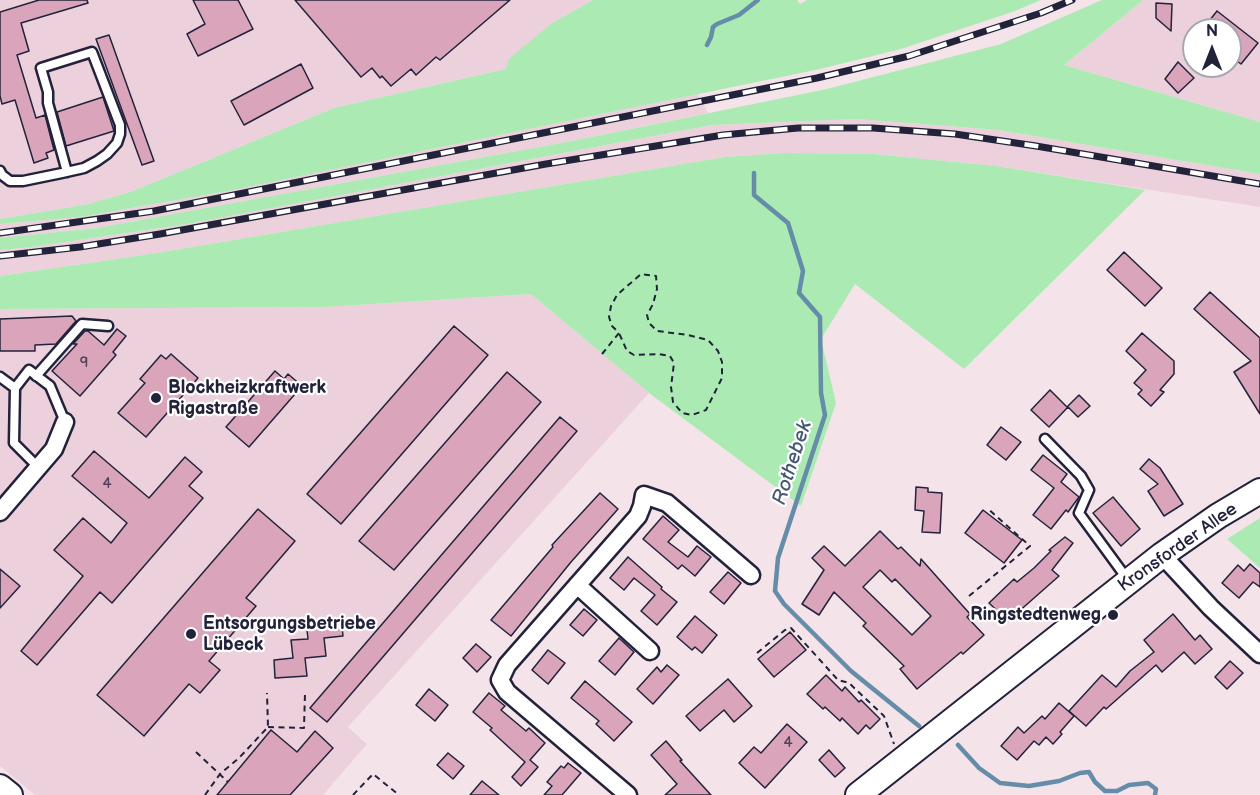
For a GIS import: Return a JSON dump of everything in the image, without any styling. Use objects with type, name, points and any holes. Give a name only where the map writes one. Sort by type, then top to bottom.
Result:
[{"type":"main road","name":"Kronsforder Allee","points":[[858,795],[1162,555],[1260,490]]},
{"type":"main road","points":[[0,787],[10,795]]},
{"type":"street","points":[[0,512],[54,449],[65,422]]},
{"type":"street","points":[[628,795],[507,692],[500,680],[507,665],[638,516],[644,495],[667,503],[751,575]]},
{"type":"street","points":[[1162,555],[1211,608],[1260,654]]},
{"type":"street","points":[[577,585],[650,651]]},
{"type":"lane","points":[[0,171],[10,181],[23,181],[67,172],[84,168],[107,154],[117,143],[120,124],[92,52],[41,68],[67,172]]},
{"type":"lane","points":[[36,376],[82,324],[108,326]]},
{"type":"lane","points":[[39,468],[14,443],[15,388],[29,370],[50,386],[65,422]]},
{"type":"lane","points":[[0,377],[15,388]]},
{"type":"lane","points":[[1045,439],[1081,476],[1089,490],[1079,513],[1129,581]]},
{"type":"path","points":[[641,274],[656,276],[657,289],[647,315],[649,323],[657,331],[708,340],[718,351],[722,362],[722,378],[706,410],[692,415],[682,413],[673,402],[670,387],[674,363],[670,356],[659,354],[634,356],[627,351],[619,333],[612,326],[609,317],[611,306],[617,295],[641,274]]},
{"type":"path","points":[[602,354],[619,333]]},
{"type":"path","points":[[969,596],[1030,546],[987,508]]},
{"type":"path","points":[[757,653],[785,630],[791,628],[838,680],[849,683],[884,716],[892,740],[904,758]]},
{"type":"path","points":[[205,795],[220,774],[268,727],[267,693]]},
{"type":"path","points":[[268,727],[304,728],[305,693]]},
{"type":"path","points":[[250,747],[254,751]]},
{"type":"path","points":[[195,752],[228,782]]},
{"type":"path","points":[[353,795],[373,774],[399,795]]},
{"type":"shaded area","points":[[0,0],[593,0],[552,23],[506,69],[334,108],[133,191],[89,204],[0,219]]},
{"type":"shaded area","points":[[1143,0],[1260,0],[1260,122],[1064,65]]},
{"type":"shaded area","points":[[698,94],[708,113],[572,141],[97,228],[0,238],[0,224],[80,217],[228,191]]},
{"type":"shaded area","points":[[857,119],[998,130],[1260,174],[1260,207],[996,166],[874,154],[783,153],[725,157],[157,253],[0,276],[0,250],[187,224],[712,125]]},
{"type":"shaded area","points":[[531,294],[649,393],[348,727],[367,744],[323,795],[35,795],[0,766],[0,309],[325,307]]},
{"type":"green space","points":[[593,0],[797,0],[800,4],[807,0],[1041,0],[901,49],[820,69],[228,191],[80,217],[0,224],[0,219],[89,204],[133,191],[334,108],[506,69],[509,59],[552,23]]},
{"type":"green space","points":[[1102,0],[1143,0],[1064,65],[1260,122],[1260,174],[998,130],[857,119],[712,125],[187,224],[0,250],[0,238],[97,228],[572,141],[827,89],[1001,44]]},
{"type":"green space","points":[[783,153],[874,154],[996,166],[1145,190],[964,369],[855,284],[821,339],[836,403],[801,506],[649,393],[531,294],[325,307],[0,309],[0,276],[157,253],[725,157]]},
{"type":"green space","points":[[1260,518],[1260,568],[1227,539]]},
{"type":"building","points":[[39,0],[87,0],[88,3],[21,23],[29,51],[17,55],[36,118],[45,115],[54,150],[46,153],[48,158],[34,163],[15,100],[2,104],[0,96],[0,12]]},
{"type":"building","points":[[193,0],[238,0],[253,29],[198,56],[187,34],[205,24]]},
{"type":"building","points":[[295,0],[510,0],[440,60],[436,57],[416,75],[411,69],[391,86],[372,68],[361,77]]},
{"type":"building","points":[[1156,3],[1172,4],[1171,31],[1156,18]]},
{"type":"building","points":[[1217,11],[1226,18],[1211,18]]},
{"type":"building","points":[[1242,31],[1258,43],[1242,63]]},
{"type":"building","points":[[109,35],[154,161],[142,165],[96,39]]},
{"type":"building","points":[[1178,62],[1182,66],[1182,78],[1194,78],[1178,93],[1165,79]]},
{"type":"building","points":[[301,64],[313,88],[244,125],[231,101]]},
{"type":"building","points":[[103,97],[114,131],[66,146],[57,112]]},
{"type":"building","points":[[1124,252],[1162,288],[1145,306],[1107,270]]},
{"type":"building","points":[[1210,292],[1260,338],[1260,414],[1234,372],[1251,361],[1194,309]]},
{"type":"building","points":[[72,316],[76,321],[56,344],[35,345],[35,351],[0,351],[0,319]]},
{"type":"building","points":[[454,326],[488,355],[341,524],[307,494]]},
{"type":"building","points":[[117,329],[126,336],[113,352],[116,355],[80,396],[52,371],[77,344],[73,344],[85,331],[104,345]]},
{"type":"building","points":[[1142,333],[1174,361],[1174,374],[1160,390],[1164,392],[1151,406],[1138,394],[1142,390],[1134,383],[1146,370],[1126,351]]},
{"type":"building","name":"Blockheizkraftwerk Rigastraße","points":[[171,354],[198,378],[146,437],[118,413],[145,383],[140,379],[161,355],[166,359]]},
{"type":"building","points":[[275,371],[284,379],[288,374],[302,386],[249,447],[226,427]]},
{"type":"building","points":[[507,372],[541,402],[394,570],[359,541]]},
{"type":"building","points":[[1050,390],[1067,407],[1079,395],[1090,406],[1078,417],[1068,407],[1049,427],[1031,410]]},
{"type":"building","points":[[560,417],[577,431],[327,722],[310,708]]},
{"type":"building","points":[[1001,427],[1021,442],[1006,460],[987,445]]},
{"type":"building","points":[[94,451],[149,498],[185,457],[202,472],[189,486],[203,498],[112,603],[100,592],[37,665],[21,651],[83,576],[54,550],[83,518],[111,543],[127,523],[72,476]]},
{"type":"building","points":[[1043,455],[1067,474],[1061,482],[1079,497],[1051,529],[1033,515],[1054,488],[1031,470]]},
{"type":"building","points":[[1149,459],[1160,468],[1183,504],[1164,516],[1148,491],[1158,484],[1140,469]]},
{"type":"building","points":[[916,487],[928,488],[928,492],[942,493],[940,533],[922,532],[924,511],[915,510]]},
{"type":"building","points":[[600,493],[618,509],[511,636],[491,620],[553,547],[552,545]]},
{"type":"building","points":[[1113,497],[1140,529],[1121,546],[1093,513]]},
{"type":"building","name":"Entsorgungsbetriebe Lübeck","points":[[258,509],[295,541],[246,598],[256,606],[209,661],[220,670],[200,693],[189,684],[144,736],[97,695]]},
{"type":"building","points":[[983,510],[1022,540],[1004,563],[965,533]]},
{"type":"building","points":[[663,516],[679,530],[668,542],[688,557],[697,546],[711,557],[695,576],[682,565],[678,569],[643,539]]},
{"type":"building","points":[[880,531],[920,566],[921,559],[970,614],[967,617],[984,635],[917,689],[900,669],[904,666],[863,626],[866,623],[834,592],[819,615],[802,604],[824,570],[812,558],[824,546],[845,566]],"holes":[[[880,570],[892,582],[895,579],[931,616],[912,635],[863,587]]]},
{"type":"building","points":[[1065,537],[1073,543],[1052,570],[1059,576],[1008,621],[989,603],[1014,579],[1017,582],[1034,568],[1051,551],[1049,550]]},
{"type":"building","points":[[628,557],[677,602],[657,625],[641,611],[655,595],[634,578],[624,590],[610,578]]},
{"type":"building","points":[[1250,564],[1260,573],[1260,587],[1253,582],[1239,598],[1222,583],[1238,565],[1244,571]]},
{"type":"building","points":[[0,569],[20,586],[0,608]]},
{"type":"building","points":[[728,572],[741,583],[724,604],[710,592]]},
{"type":"building","points":[[584,609],[597,620],[583,636],[570,625]]},
{"type":"building","points":[[1173,614],[1195,640],[1200,635],[1212,649],[1195,664],[1184,652],[1162,672],[1156,665],[1106,709],[1104,707],[1086,726],[1069,711],[1102,675],[1116,687],[1130,671],[1154,652],[1144,640]]},
{"type":"building","points":[[695,616],[717,635],[702,653],[695,647],[692,650],[677,637]]},
{"type":"building","points":[[341,618],[343,636],[324,638],[326,656],[305,658],[307,676],[275,678],[274,660],[293,658],[291,640],[308,639],[306,621]]},
{"type":"building","points":[[790,632],[806,650],[774,677],[758,659]]},
{"type":"building","points":[[619,638],[634,652],[615,675],[599,661]]},
{"type":"building","points":[[476,644],[491,657],[477,672],[463,658]]},
{"type":"building","points":[[548,650],[565,663],[548,684],[532,670]]},
{"type":"building","points":[[1230,661],[1243,673],[1227,689],[1215,677]]},
{"type":"building","points":[[667,665],[679,675],[653,704],[637,689],[657,667],[661,672]]},
{"type":"building","points":[[826,675],[842,691],[845,687],[859,702],[861,700],[880,719],[870,729],[866,725],[858,734],[842,718],[840,721],[807,694]]},
{"type":"building","points":[[728,679],[752,706],[734,722],[724,710],[700,731],[686,716]]},
{"type":"building","points":[[585,681],[632,722],[614,741],[596,724],[599,721],[571,698]]},
{"type":"building","points":[[429,689],[448,705],[435,721],[416,705]]},
{"type":"building","points":[[489,693],[505,706],[501,710],[526,731],[529,728],[545,743],[530,760],[538,767],[521,786],[512,777],[525,762],[473,712]]},
{"type":"building","points":[[1059,703],[1074,716],[1053,744],[1046,737],[1039,745],[1034,741],[1017,760],[1001,746],[1018,727],[1024,733],[1042,716],[1045,719]]},
{"type":"building","points":[[787,724],[807,742],[765,788],[739,763],[754,747],[761,753]]},
{"type":"building","points":[[271,730],[297,752],[315,731],[333,748],[290,795],[217,795]]},
{"type":"building","points":[[666,741],[682,760],[680,761],[711,795],[665,795],[677,784],[651,755]]},
{"type":"building","points":[[829,750],[845,768],[835,777],[819,760]]},
{"type":"building","points":[[448,753],[464,766],[453,779],[437,765]]},
{"type":"building","points":[[568,763],[581,773],[562,795],[544,795],[552,786],[547,782],[561,766],[564,768]]},
{"type":"building","points":[[482,781],[499,795],[470,795]]},
{"type":"waterway","name":"Rothebek","points":[[707,45],[713,27],[739,15],[758,0]]},
{"type":"waterway","name":"Rothebek","points":[[754,173],[754,195],[788,223],[803,271],[799,293],[820,317],[821,393],[825,415],[778,558],[775,591],[784,604],[851,671],[919,726]]},
{"type":"waterway","name":"Rothebek","points":[[958,745],[979,768],[1000,783],[1029,786],[1059,781],[1089,772],[1095,782],[1105,791],[1117,791],[1129,785],[1148,783],[1156,789],[1155,795]]},
{"type":"railway","points":[[0,233],[154,211],[817,78],[909,56],[1041,13],[1072,0]]},
{"type":"railway","points":[[0,256],[80,247],[160,234],[546,164],[723,135],[798,128],[873,128],[955,134],[1260,184]]},
{"type":"place","name":"Blockheizkraftwerk Rigastraße","points":[[156,398]]},
{"type":"place","name":"Ringstedtenweg","points":[[1113,615]]},
{"type":"place","name":"Entsorgungsbetriebe Lübeck","points":[[191,634]]}]
